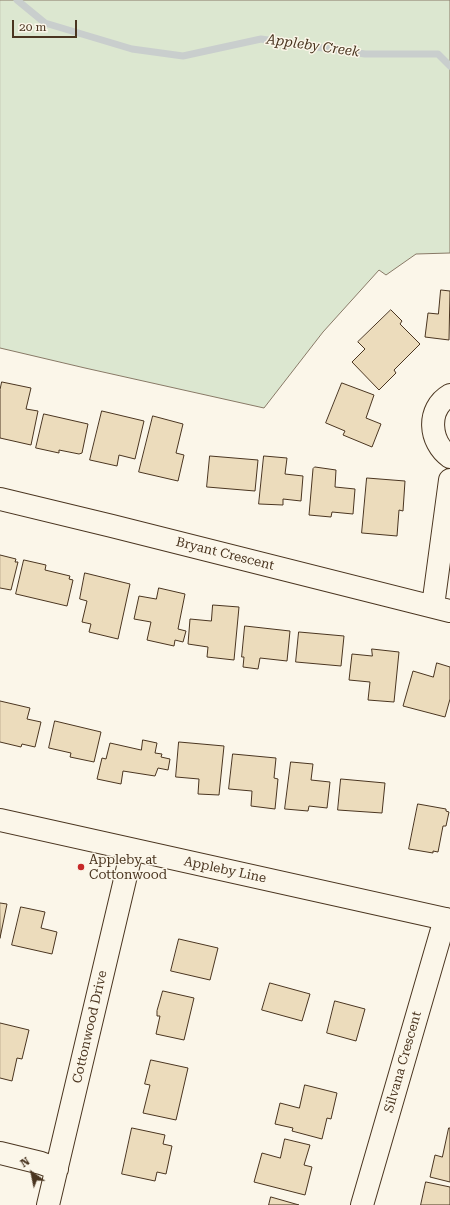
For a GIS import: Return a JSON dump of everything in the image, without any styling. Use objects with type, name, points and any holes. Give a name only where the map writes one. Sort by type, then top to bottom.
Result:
[{"type":"street","points":[[450,395],[438,406],[433,417],[433,430],[436,442],[443,452],[450,457]]},
{"type":"street","points":[[442,609],[450,480]]},
{"type":"street","name":"Bryant Crescent","points":[[0,499],[442,609]]},
{"type":"street","name":"Appleby Line","points":[[0,820],[447,920]]},
{"type":"street","name":"Cottonwood Drive","points":[[48,1205],[132,850]]},
{"type":"street","name":"Silvana Crescent","points":[[362,1205],[447,920]]},
{"type":"street","points":[[0,1153],[41,1163],[56,1169]]},
{"type":"green space","points":[[0,0],[450,0],[450,253],[416,254],[386,275],[379,270],[323,332],[264,408],[0,348]]},
{"type":"building","points":[[441,290],[450,291],[449,340],[425,337],[428,313],[438,314]]},
{"type":"building","points":[[391,310],[402,321],[400,324],[420,344],[394,370],[396,373],[379,390],[352,362],[365,349],[358,342]]},
{"type":"building","points":[[2,382],[31,388],[26,409],[38,411],[31,445],[0,438],[0,390]]},
{"type":"building","points":[[342,383],[374,395],[366,418],[381,424],[372,447],[343,435],[345,431],[326,423]]},
{"type":"building","points":[[102,411],[144,421],[135,459],[119,455],[117,466],[90,460]]},
{"type":"building","points":[[44,414],[88,424],[82,453],[79,454],[59,450],[59,453],[36,448]]},
{"type":"building","points":[[153,416],[183,424],[176,453],[184,455],[178,481],[139,472]]},
{"type":"building","points":[[210,456],[258,460],[255,491],[207,487]]},
{"type":"building","points":[[264,456],[287,458],[285,474],[303,476],[301,501],[283,499],[283,505],[259,504]]},
{"type":"building","points":[[315,467],[336,470],[335,487],[355,489],[353,514],[332,512],[331,517],[309,515],[313,469]]},
{"type":"building","points":[[367,478],[405,481],[403,511],[399,510],[397,536],[362,533]]},
{"type":"building","points":[[0,555],[16,559],[15,562],[18,562],[11,590],[0,588]]},
{"type":"building","points":[[24,560],[46,565],[45,570],[70,576],[69,579],[73,580],[67,606],[16,594]]},
{"type":"building","points":[[85,573],[130,584],[118,639],[89,632],[91,624],[82,622],[87,601],[80,599]]},
{"type":"building","points":[[159,588],[185,594],[178,629],[186,631],[183,642],[175,640],[174,646],[147,640],[151,622],[134,619],[139,596],[156,599]]},
{"type":"building","points":[[213,605],[239,607],[234,660],[207,657],[208,647],[188,644],[190,619],[211,621]]},
{"type":"building","points":[[245,626],[290,631],[287,661],[260,658],[258,669],[243,667],[244,657],[242,657]]},
{"type":"building","points":[[299,632],[344,636],[341,666],[296,662]]},
{"type":"building","points":[[372,649],[399,652],[394,702],[368,700],[370,682],[349,680],[352,654],[372,656]]},
{"type":"building","points":[[437,663],[450,667],[450,699],[445,717],[403,706],[413,671],[433,677]]},
{"type":"building","points":[[0,701],[30,708],[27,719],[41,722],[35,747],[22,744],[21,747],[0,742]]},
{"type":"building","points":[[55,721],[101,732],[94,762],[70,757],[71,753],[49,748]]},
{"type":"building","points":[[143,740],[157,743],[155,753],[162,754],[161,757],[170,759],[168,770],[158,768],[155,776],[123,771],[121,784],[97,779],[102,758],[106,759],[110,743],[141,750]]},
{"type":"building","points":[[179,742],[224,746],[219,795],[198,794],[199,779],[176,777]]},
{"type":"building","points":[[233,754],[276,758],[274,778],[278,779],[275,809],[251,806],[252,791],[229,789]]},
{"type":"building","points":[[291,762],[313,764],[311,780],[330,782],[327,808],[309,806],[308,811],[285,809]]},
{"type":"building","points":[[341,779],[385,783],[382,813],[338,810]]},
{"type":"building","points":[[418,804],[446,809],[446,811],[449,812],[446,826],[443,826],[438,852],[433,851],[433,853],[409,849]]},
{"type":"building","points":[[0,903],[7,904],[0,938]]},
{"type":"building","points":[[21,907],[45,912],[41,928],[57,932],[52,954],[12,945]]},
{"type":"building","points":[[179,939],[218,948],[210,980],[171,971]]},
{"type":"building","points":[[270,983],[310,994],[302,1021],[262,1010]]},
{"type":"building","points":[[163,991],[194,998],[184,1040],[156,1034],[160,1016],[157,1016],[157,1011]]},
{"type":"building","points":[[335,1001],[365,1009],[356,1041],[327,1033]]},
{"type":"building","points":[[0,1023],[29,1030],[22,1059],[17,1058],[12,1081],[0,1078]]},
{"type":"building","points":[[151,1060],[188,1068],[176,1120],[143,1113],[150,1085],[145,1084]]},
{"type":"building","points":[[305,1085],[337,1093],[331,1119],[327,1118],[322,1139],[292,1131],[293,1128],[275,1124],[280,1103],[299,1108]]},
{"type":"building","points":[[132,1128],[165,1135],[163,1144],[172,1146],[166,1174],[157,1172],[155,1181],[122,1174]]},
{"type":"building","points":[[449,1128],[450,1182],[430,1177],[435,1155],[442,1157]]},
{"type":"building","points":[[285,1139],[310,1145],[304,1165],[312,1167],[305,1195],[254,1182],[262,1153],[280,1158]]},
{"type":"building","points":[[426,1182],[450,1187],[450,1205],[421,1205]]},
{"type":"building","points":[[271,1197],[299,1205],[269,1205]]},
{"type":"waterway","name":"Appleby Creek","points":[[17,0],[45,23],[132,49],[183,56],[261,39],[365,54],[438,54],[450,66]]},
{"type":"place","name":"Appleby at Cottonwood","points":[[81,867]]}]
